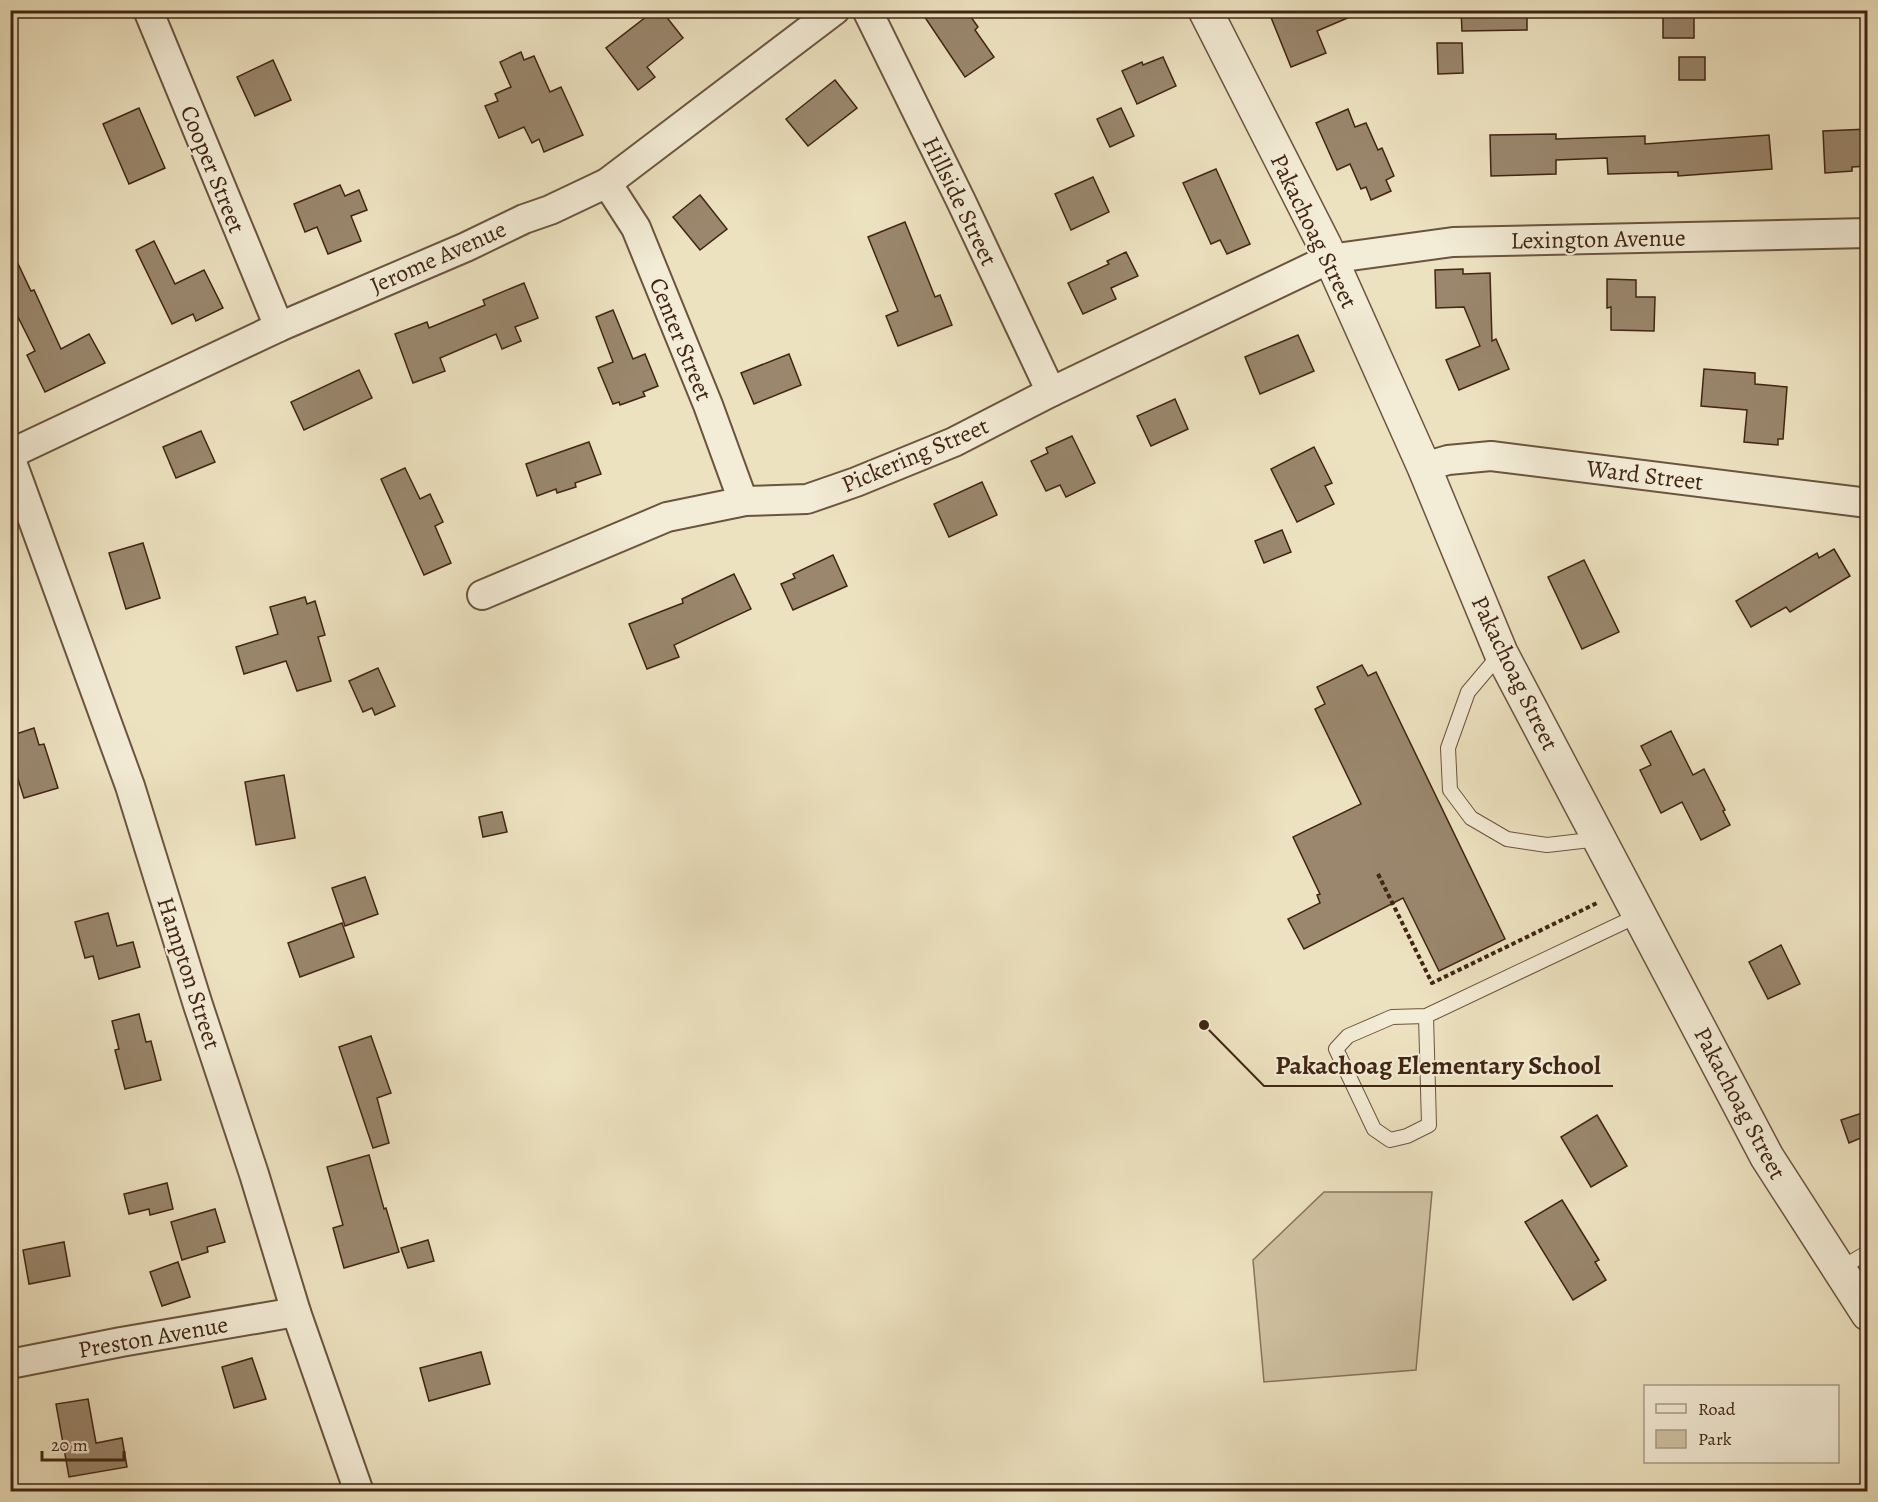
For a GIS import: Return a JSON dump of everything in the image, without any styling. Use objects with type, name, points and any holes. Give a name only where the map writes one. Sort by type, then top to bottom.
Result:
[{"type":"street","name":"Cooper Street","points":[[148,10],[279,327]]},
{"type":"street","name":"Jerome Avenue","points":[[10,456],[279,327],[455,252],[607,183],[835,10]]},
{"type":"street","name":"Hillside Street","points":[[867,10],[961,201],[1051,392]]},
{"type":"street","name":"Pakachoag Street","points":[[1204,10],[1320,236],[1424,467],[1501,653],[1767,1157],[1868,1314]]},
{"type":"street","name":"Center Street","points":[[607,183],[636,228],[708,405],[743,501]]},
{"type":"street","name":"Lexington Avenue","points":[[1329,259],[1453,242],[1868,234]]},
{"type":"street","name":"Pickering Street","points":[[483,595],[667,517],[743,501],[807,499],[856,482],[954,442],[1051,392],[1329,259]]},
{"type":"street","name":"Hampton Street","points":[[10,456],[130,786],[296,1312],[359,1491]]},
{"type":"street","name":"Ward Street","points":[[1424,467],[1448,460],[1491,456],[1868,503]]},
{"type":"street","name":"Preston Avenue","points":[[10,1364],[296,1312]]},
{"type":"lane","points":[[1501,653],[1468,692],[1449,748],[1450,790],[1471,818],[1508,839],[1547,845],[1599,839]]},
{"type":"lane","points":[[1426,1016],[1429,1125],[1407,1136],[1390,1140],[1374,1129],[1336,1049],[1347,1036],[1392,1017],[1426,1016],[1639,915]]},
{"type":"lane","points":[[1839,1270],[1868,1252]]},
{"type":"path","points":[[1378,874],[1432,983],[1605,899]]},
{"type":"green space","points":[[1324,1192],[1432,1192],[1416,1370],[1264,1382],[1253,1260]]},
{"type":"building","points":[[655,10],[661,10],[683,38],[647,67],[655,77],[638,90],[606,48]]},
{"type":"building","points":[[920,10],[966,10],[978,27],[975,30],[994,57],[965,77]]},
{"type":"building","points":[[1268,10],[1364,11],[1317,31],[1326,53],[1291,67]]},
{"type":"building","points":[[1461,10],[1527,10],[1527,30],[1462,31]]},
{"type":"building","points":[[1663,10],[1694,10],[1694,38],[1663,38]]},
{"type":"building","points":[[1437,43],[1462,43],[1463,73],[1438,74]]},
{"type":"building","points":[[521,52],[524,60],[534,56],[550,92],[561,87],[583,135],[544,152],[539,139],[532,143],[524,127],[499,138],[485,106],[498,101],[495,94],[511,87],[500,62]]},
{"type":"building","points":[[1163,57],[1176,86],[1137,104],[1122,71],[1142,62],[1143,65]]},
{"type":"building","points":[[1679,57],[1705,57],[1705,80],[1679,80]]},
{"type":"building","points":[[273,60],[291,100],[255,116],[237,77]]},
{"type":"building","points":[[835,80],[857,108],[808,146],[786,119]]},
{"type":"building","points":[[139,108],[165,168],[129,184],[103,124]]},
{"type":"building","points":[[1121,108],[1134,136],[1110,147],[1097,119]]},
{"type":"building","points":[[1348,109],[1355,127],[1366,123],[1378,150],[1382,148],[1394,176],[1386,180],[1391,191],[1371,200],[1366,187],[1361,189],[1350,164],[1337,170],[1316,123]]},
{"type":"building","points":[[1868,129],[1868,166],[1852,167],[1852,171],[1825,173],[1823,131]]},
{"type":"building","points":[[1556,134],[1556,139],[1645,136],[1645,144],[1769,135],[1772,169],[1678,176],[1678,172],[1608,174],[1607,158],[1556,160],[1556,174],[1491,176],[1490,135]]},
{"type":"building","points":[[1216,169],[1250,244],[1227,254],[1220,240],[1211,244],[1183,183]]},
{"type":"building","points":[[1093,177],[1109,212],[1071,230],[1055,194]]},
{"type":"building","points":[[340,185],[345,196],[359,190],[367,210],[351,216],[361,241],[328,254],[317,227],[305,232],[294,204]]},
{"type":"building","points":[[700,195],[727,229],[700,250],[673,217]]},
{"type":"building","points":[[905,222],[935,297],[940,295],[952,325],[898,346],[886,316],[898,311],[868,237]]},
{"type":"building","points":[[154,241],[175,284],[204,270],[223,308],[196,321],[193,314],[172,324],[136,250]]},
{"type":"building","points":[[10,247],[31,291],[34,290],[61,349],[89,334],[105,363],[45,392],[27,355],[35,351],[10,301]]},
{"type":"building","points":[[1126,252],[1138,276],[1111,288],[1116,299],[1083,314],[1068,283],[1109,264],[1107,261]]},
{"type":"building","points":[[1463,269],[1463,274],[1490,273],[1492,341],[1496,339],[1509,369],[1459,390],[1446,360],[1480,346],[1464,307],[1436,308],[1435,270]]},
{"type":"building","points":[[1607,279],[1636,280],[1636,297],[1655,297],[1654,331],[1611,330],[1611,307],[1607,308]]},
{"type":"building","points":[[524,283],[538,318],[515,327],[521,341],[502,349],[496,334],[440,358],[445,371],[413,383],[395,334],[427,322],[429,328],[485,305],[483,300]]},
{"type":"building","points":[[613,310],[633,359],[645,354],[658,386],[643,392],[645,396],[620,405],[619,402],[613,404],[598,368],[613,362],[596,317]]},
{"type":"building","points":[[1298,335],[1314,371],[1260,394],[1245,357]]},
{"type":"building","points":[[789,354],[801,385],[754,404],[741,373]]},
{"type":"building","points":[[1704,369],[1755,373],[1755,384],[1787,387],[1783,439],[1778,439],[1778,445],[1744,442],[1747,410],[1701,406]]},
{"type":"building","points":[[359,370],[372,398],[304,430],[291,402]]},
{"type":"building","points":[[1175,399],[1188,429],[1151,446],[1137,416]]},
{"type":"building","points":[[201,431],[215,462],[176,478],[163,447]]},
{"type":"building","points":[[1072,436],[1095,483],[1066,497],[1060,485],[1046,491],[1031,461],[1048,453],[1046,448]]},
{"type":"building","points":[[589,442],[601,474],[575,483],[576,487],[557,493],[556,489],[537,496],[526,464]]},
{"type":"building","points":[[1314,447],[1332,483],[1325,486],[1334,504],[1297,522],[1271,469]]},
{"type":"building","points":[[405,468],[420,499],[430,494],[443,522],[435,526],[451,563],[424,575],[381,479]]},
{"type":"building","points":[[982,482],[997,515],[949,537],[934,504]]},
{"type":"building","points":[[1282,530],[1291,552],[1264,563],[1255,541]]},
{"type":"building","points":[[143,543],[160,598],[126,609],[109,553]]},
{"type":"building","points":[[1834,549],[1850,576],[1790,612],[1786,607],[1751,627],[1736,601],[1817,553],[1819,558]]},
{"type":"building","points":[[833,555],[847,586],[793,610],[781,584],[795,578],[793,574]]},
{"type":"building","points":[[1584,560],[1619,632],[1582,649],[1548,577]]},
{"type":"building","points":[[734,574],[751,609],[674,645],[679,657],[647,669],[629,624],[683,603],[682,599]]},
{"type":"building","points":[[305,597],[307,604],[315,601],[325,635],[318,637],[331,681],[297,691],[286,661],[244,674],[236,647],[278,634],[270,607]]},
{"type":"building","points":[[1362,665],[1368,676],[1376,672],[1505,939],[1439,971],[1403,898],[1304,949],[1288,919],[1320,903],[1317,895],[1320,894],[1293,837],[1361,804],[1315,709],[1325,704],[1317,687]]},
{"type":"building","points":[[378,668],[395,706],[375,715],[372,708],[363,712],[349,681]]},
{"type":"building","points":[[34,728],[39,745],[44,744],[58,788],[24,798],[10,754],[10,736]]},
{"type":"building","points":[[1671,731],[1693,775],[1704,769],[1730,825],[1701,840],[1682,802],[1661,813],[1640,770],[1651,765],[1641,746]]},
{"type":"building","points":[[284,775],[295,838],[256,845],[245,782]]},
{"type":"building","points":[[502,812],[507,832],[483,837],[479,817]]},
{"type":"building","points":[[365,877],[378,914],[345,926],[332,888]]},
{"type":"building","points":[[108,913],[117,946],[133,942],[140,967],[99,979],[93,956],[85,958],[75,922]]},
{"type":"building","points":[[342,923],[354,957],[300,977],[288,943]]},
{"type":"building","points":[[1781,945],[1800,984],[1768,999],[1749,962]]},
{"type":"building","points":[[139,1014],[146,1042],[151,1041],[161,1080],[125,1089],[115,1050],[119,1049],[112,1021]]},
{"type":"building","points":[[371,1036],[391,1093],[377,1098],[389,1143],[373,1148],[339,1047]]},
{"type":"building","points":[[1868,1111],[1868,1135],[1849,1143],[1841,1120]]},
{"type":"building","points":[[1597,1115],[1627,1166],[1591,1187],[1561,1137]]},
{"type":"building","points":[[369,1155],[399,1252],[344,1268],[333,1228],[343,1225],[327,1167]]},
{"type":"building","points":[[167,1183],[173,1209],[150,1215],[149,1209],[129,1214],[124,1194]]},
{"type":"building","points":[[1562,1200],[1599,1260],[1595,1262],[1606,1280],[1573,1300],[1525,1222]]},
{"type":"building","points":[[215,1209],[225,1242],[207,1247],[208,1252],[182,1260],[171,1222]]},
{"type":"building","points":[[428,1240],[434,1261],[408,1268],[401,1248]]},
{"type":"building","points":[[64,1242],[70,1276],[29,1284],[23,1250]]},
{"type":"building","points":[[178,1262],[190,1297],[162,1306],[150,1272]]},
{"type":"building","points":[[481,1352],[490,1384],[429,1401],[420,1368]]},
{"type":"building","points":[[252,1358],[266,1399],[234,1408],[222,1367]]},
{"type":"building","points":[[88,1399],[96,1443],[122,1438],[127,1467],[69,1477],[56,1404]]},
{"type":"place","name":"Pakachoag Elementary School","points":[[1204,1025]]}]
